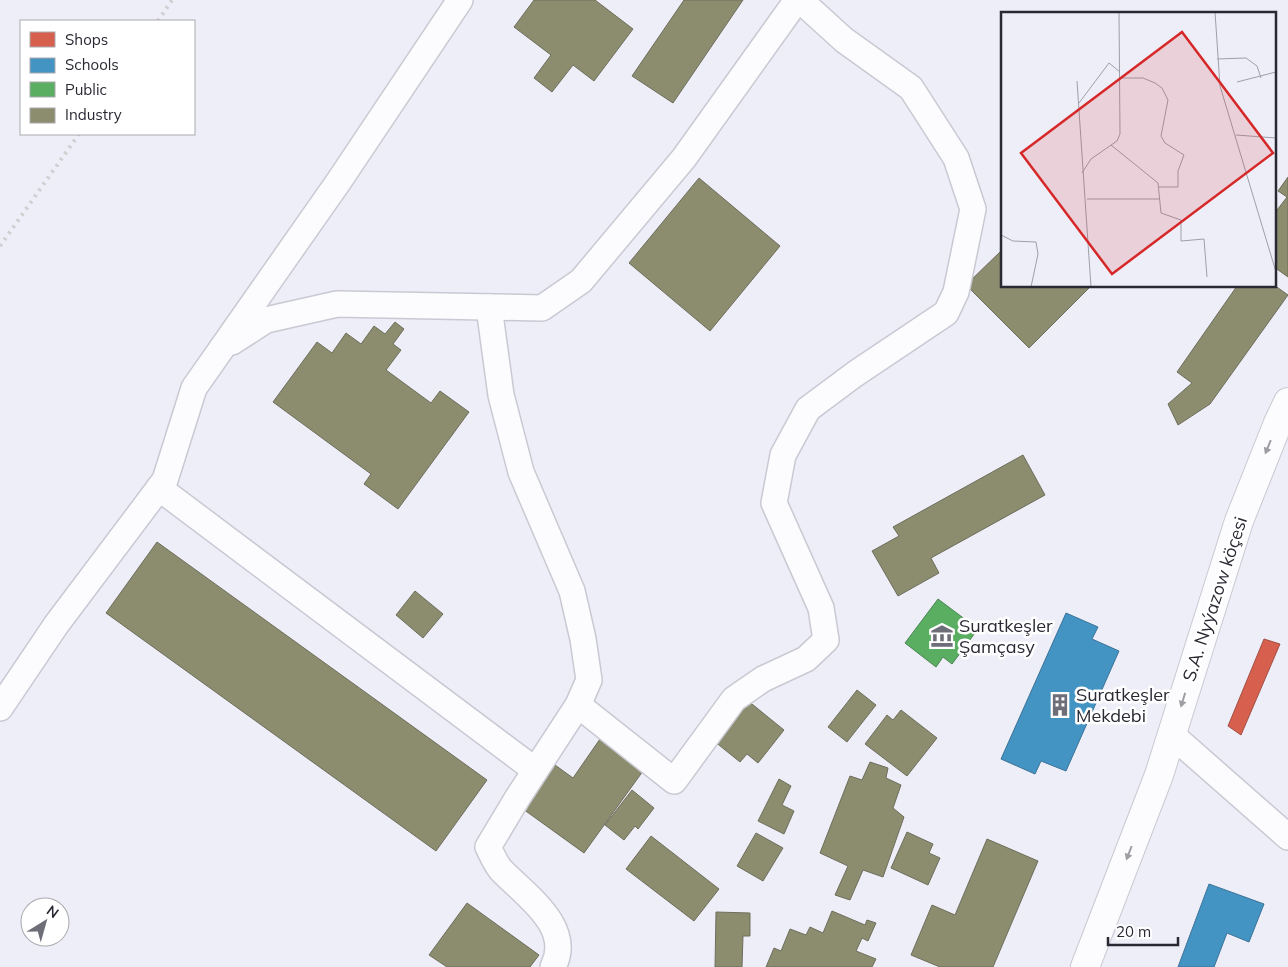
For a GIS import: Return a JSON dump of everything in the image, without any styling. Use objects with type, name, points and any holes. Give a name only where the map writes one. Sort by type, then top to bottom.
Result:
[{"type":"main road","name":"S.A. Nyýazow köçesi","points":[[1085,967],[1159,775],[1239,521],[1278,422],[1288,402]]},
{"type":"street","points":[[0,708],[56,625],[165,480],[194,388],[339,181],[460,0]]},
{"type":"street","points":[[221,350],[266,320],[337,304],[542,308],[581,281],[684,158],[797,0]]},
{"type":"street","points":[[578,705],[674,781],[734,699],[763,679],[806,659],[826,640],[821,608],[774,503],[783,455],[808,410],[855,374],[946,313],[956,292],[973,209],[956,158],[911,88],[844,40],[800,0]]},
{"type":"street","points":[[489,307],[501,395],[521,472],[572,591],[583,639],[589,680],[578,705],[535,770],[488,847],[500,869],[535,900],[556,931],[558,957],[553,967]]},
{"type":"street","points":[[159,488],[535,770]]},
{"type":"street","points":[[1172,735],[1288,837]]},
{"type":"building: Shops","points":[[1264,639],[1280,644],[1241,735],[1228,726]]},
{"type":"building: Schools","name":"Suratkeşler Mekdebi","points":[[1066,613],[1098,627],[1092,639],[1119,651],[1066,771],[1041,761],[1035,774],[1001,759]]},
{"type":"building: Schools","points":[[1209,884],[1264,904],[1249,942],[1227,933],[1214,967],[1178,967]]},
{"type":"building: Public","name":"Suratkeşler Şamçasy","points":[[938,599],[978,629],[952,664],[943,657],[936,667],[905,643]]},
{"type":"building: Industry","points":[[534,0],[595,0],[633,29],[594,81],[573,65],[552,92],[534,78],[551,55],[514,27]]},
{"type":"building: Industry","points":[[684,0],[743,0],[673,103],[632,76]]},
{"type":"building: Industry","points":[[1288,177],[1288,277],[1276,268],[1276,211],[1287,197],[1278,191]]},
{"type":"building: Industry","points":[[699,178],[780,246],[710,331],[629,263]]},
{"type":"building: Industry","points":[[1001,251],[1001,288],[1089,288],[1029,348],[966,285]]},
{"type":"building: Industry","points":[[1276,286],[1288,295],[1210,404],[1178,425],[1168,404],[1192,383],[1177,372],[1236,288],[1276,288]]},
{"type":"building: Industry","points":[[395,322],[404,329],[393,344],[401,350],[386,370],[431,403],[440,391],[469,412],[398,509],[364,484],[371,474],[273,402],[317,342],[332,353],[346,333],[361,344],[374,326],[385,334]]},
{"type":"building: Industry","points":[[1023,455],[1045,495],[931,558],[939,573],[898,596],[872,551],[899,536],[893,527]]},
{"type":"building: Industry","points":[[157,542],[487,780],[436,851],[106,613]]},
{"type":"building: Industry","points":[[415,591],[443,614],[423,638],[396,615]]},
{"type":"building: Industry","points":[[857,690],[876,705],[847,742],[828,727]]},
{"type":"building: Industry","points":[[747,700],[784,730],[758,763],[747,754],[740,762],[714,741]]},
{"type":"building: Industry","points":[[901,710],[937,738],[907,776],[865,744],[887,715],[893,720]]},
{"type":"building: Industry","points":[[600,739],[643,771],[584,853],[523,809],[555,765],[573,778]]},
{"type":"building: Industry","points":[[870,762],[888,768],[886,778],[901,785],[893,808],[904,817],[883,877],[863,870],[850,900],[835,895],[848,866],[820,853],[850,776],[862,780]]},
{"type":"building: Industry","points":[[779,779],[791,786],[782,805],[794,811],[784,834],[758,821]]},
{"type":"building: Industry","points":[[632,790],[654,808],[638,829],[635,826],[624,840],[605,825]]},
{"type":"building: Industry","points":[[907,832],[933,844],[929,853],[940,858],[928,885],[891,868]]},
{"type":"building: Industry","points":[[756,833],[783,848],[763,881],[737,866]]},
{"type":"building: Industry","points":[[651,836],[719,889],[694,921],[626,869]]},
{"type":"building: Industry","points":[[987,839],[1038,861],[993,967],[940,967],[911,955],[932,905],[955,915]]},
{"type":"building: Industry","points":[[467,903],[539,955],[530,967],[447,967],[429,955]]},
{"type":"building: Industry","points":[[832,911],[865,925],[867,920],[876,923],[868,941],[862,938],[856,951],[876,959],[872,967],[766,967],[774,948],[781,951],[790,929],[806,935],[810,927],[823,933]]},
{"type":"building: Industry","points":[[716,912],[750,913],[750,936],[743,936],[742,967],[715,967]]},
{"type":"railway","points":[[159,20],[172,0]]},
{"type":"railway","points":[[0,246],[78,135]]},
{"type":"place","name":"Suratkeşler Şamçasy","points":[[942,636]]},
{"type":"place","name":"Suratkeşler Mekdebi","points":[[1060,705]]}]
